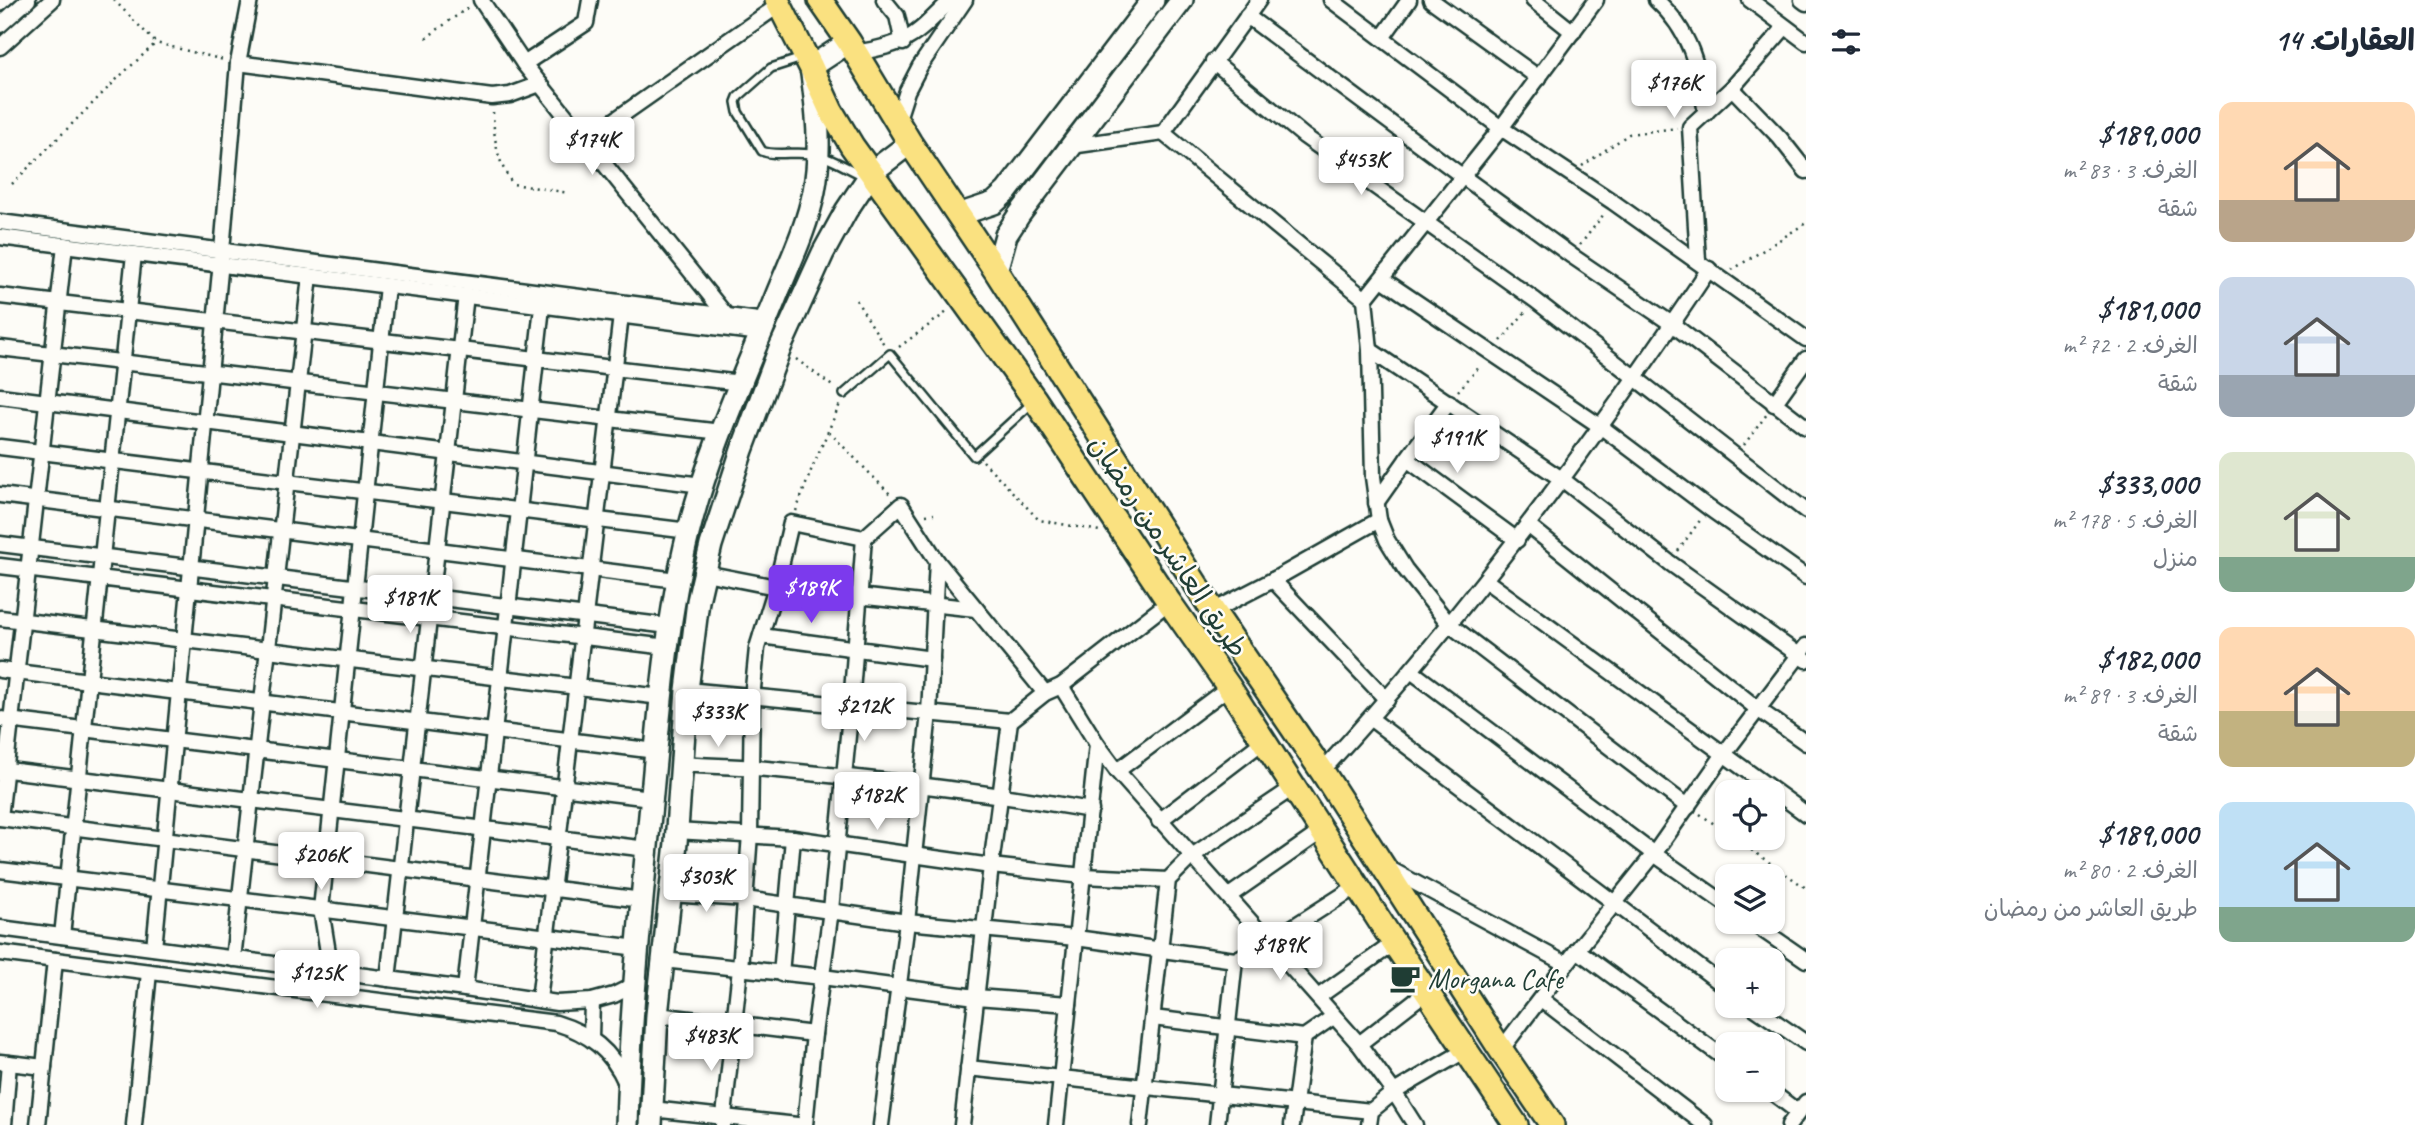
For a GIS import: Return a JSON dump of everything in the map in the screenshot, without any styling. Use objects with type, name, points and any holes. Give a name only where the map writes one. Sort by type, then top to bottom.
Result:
[{"type":"main road","name":"طريق العاشر من رمضان","points":[[820,0],[1213,611],[1385,866],[1552,1125]]},
{"type":"main road","points":[[958,215],[994,203],[1007,191],[1153,0]]},
{"type":"main road","points":[[996,271],[1006,235],[1012,225],[1182,0]]},
{"type":"main road","name":"طريق العاشر من رمضان","points":[[778,2],[831,111],[870,175],[964,299],[1035,400],[1169,602],[1265,740],[1395,945],[1516,1125]]},
{"type":"main road","points":[[627,1125],[634,985],[661,697],[677,580],[702,485],[802,232],[814,194],[819,155],[817,115],[809,62],[852,48]]},
{"type":"main road","points":[[651,1117],[657,1015],[687,690],[698,601],[711,545],[742,450],[780,348],[823,253],[845,211],[870,175],[910,143]]},
{"type":"main road","points":[[1395,945],[1408,941],[1410,933],[1401,892]]},
{"type":"main road","points":[[1444,1018],[1430,979],[1433,972],[1440,967],[1448,968],[1454,974]]},
{"type":"street","points":[[0,25],[28,0]]},
{"type":"street","points":[[0,47],[52,0]]},
{"type":"street","points":[[154,948],[222,258],[238,64],[250,0]]},
{"type":"street","points":[[480,0],[524,64],[737,330]]},
{"type":"street","points":[[524,64],[586,23],[590,0]]},
{"type":"street","points":[[884,0],[897,16],[903,43]]},
{"type":"street","points":[[852,48],[903,43],[916,35],[951,0]]},
{"type":"street","points":[[897,122],[907,91],[920,66],[965,0]]},
{"type":"street","points":[[1071,146],[1163,133],[1259,0]]},
{"type":"street","points":[[1331,0],[1502,128],[1613,202],[1806,339]]},
{"type":"street","points":[[1382,38],[1409,0]]},
{"type":"street","points":[[1431,0],[1539,78]]},
{"type":"street","points":[[1533,0],[1573,32]]},
{"type":"street","points":[[1365,299],[1502,128],[1596,0]]},
{"type":"street","points":[[1656,0],[1683,32],[1694,55],[1706,113]]},
{"type":"street","points":[[1750,0],[1806,42]]},
{"type":"street","points":[[585,141],[778,2]]},
{"type":"street","points":[[1247,16],[1572,256],[1672,324],[1806,427]]},
{"type":"street","points":[[1322,771],[1371,719],[1517,540],[1563,480],[1709,269],[1690,127],[1732,88],[1785,27]]},
{"type":"street","points":[[1213,61],[1304,136],[1535,300],[1806,511]]},
{"type":"street","points":[[238,64],[492,97],[510,95],[540,84]]},
{"type":"street","points":[[1732,88],[1780,138],[1806,171]]},
{"type":"street","points":[[1163,133],[1365,299],[1370,350],[1376,503],[1387,540],[1405,569],[1449,625],[1688,807]]},
{"type":"street","points":[[0,222],[222,258],[622,309],[737,330],[763,327]]},
{"type":"street","points":[[0,237],[134,254],[222,258],[310,276],[466,295],[543,298]]},
{"type":"street","points":[[65,245],[17,672],[6,719],[0,818],[642,900]]},
{"type":"street","points":[[62,936],[134,254]]},
{"type":"street","points":[[233,959],[310,276]]},
{"type":"street","points":[[1382,279],[1600,426],[1806,577]]},
{"type":"street","points":[[331,971],[321,909],[387,286]]},
{"type":"street","points":[[388,979],[466,295]]},
{"type":"street","points":[[0,296],[741,383]]},
{"type":"street","points":[[465,989],[543,298]]},
{"type":"street","points":[[622,309],[726,315],[763,327]]},
{"type":"street","points":[[539,1000],[622,309]]},
{"type":"street","points":[[0,348],[721,432]]},
{"type":"street","points":[[1370,350],[1563,480],[1671,563],[1804,654],[1724,754],[1654,855],[1614,902],[1502,1050]]},
{"type":"street","points":[[1774,404],[1806,359]]},
{"type":"street","points":[[0,396],[602,470],[702,485]]},
{"type":"street","points":[[1376,503],[1449,402]]},
{"type":"street","points":[[0,447],[689,531]]},
{"type":"street","points":[[1406,459],[1517,540]]},
{"type":"street","points":[[0,495],[677,580]]},
{"type":"street","points":[[806,1125],[814,1034],[831,910],[864,538],[901,505],[937,561],[1045,693]]},
{"type":"street","points":[[1213,611],[1379,520]]},
{"type":"street","points":[[724,1120],[740,969],[750,834],[752,698],[757,648],[776,587],[791,523],[864,538]]},
{"type":"street","points":[[1528,525],[1759,710],[1806,744]]},
{"type":"street","points":[[0,544],[584,616],[668,637]]},
{"type":"street","points":[[881,1125],[907,922],[929,713],[937,561]]},
{"type":"street","points":[[0,566],[582,637],[668,637]]},
{"type":"street","points":[[705,573],[776,587],[976,609]]},
{"type":"street","points":[[1273,580],[1387,700]]},
{"type":"street","points":[[1485,580],[1806,814]]},
{"type":"street","points":[[962,1125],[1010,721],[1045,693],[1061,686],[1169,602]]},
{"type":"street","points":[[0,618],[661,697]]},
{"type":"street","points":[[761,636],[932,659]]},
{"type":"street","points":[[0,670],[656,751]]},
{"type":"street","points":[[1411,671],[1654,855],[1715,897]]},
{"type":"street","points":[[1061,686],[1117,771],[1359,1044],[1415,1125]]},
{"type":"street","points":[[1117,771],[1229,687]]},
{"type":"street","points":[[687,690],[1010,721]]},
{"type":"street","points":[[6,719],[652,798]]},
{"type":"street","points":[[1371,719],[1715,979]]},
{"type":"street","points":[[1159,821],[1265,740]]},
{"type":"street","points":[[1056,1125],[1097,744]]},
{"type":"street","points":[[681,764],[753,768],[1000,794],[1091,810]]},
{"type":"street","points":[[3,770],[647,849]]},
{"type":"street","points":[[1140,1125],[1168,880],[1192,856],[1294,787]]},
{"type":"street","points":[[676,831],[793,838],[991,866],[1083,876],[1168,880]]},
{"type":"street","points":[[1229,896],[1322,831]]},
{"type":"street","points":[[781,974],[793,838]]},
{"type":"street","points":[[1385,866],[1566,964]]},
{"type":"street","points":[[0,870],[638,948]]},
{"type":"street","points":[[670,894],[745,899],[907,922],[1076,938],[1235,960],[1268,943],[1357,886]]},
{"type":"street","points":[[0,928],[566,1003],[592,1001],[614,995],[634,985]]},
{"type":"street","points":[[1768,934],[1806,960]]},
{"type":"street","points":[[1318,996],[1395,945]]},
{"type":"street","points":[[1577,950],[1715,1051]]},
{"type":"street","points":[[0,953],[556,1023],[574,1028],[591,1038],[613,1060],[628,1087]]},
{"type":"street","points":[[38,1125],[55,960]]},
{"type":"street","points":[[663,960],[899,988],[1069,1004]]},
{"type":"street","points":[[1217,1125],[1235,960]]},
{"type":"street","points":[[134,1125],[149,972]]},
{"type":"street","points":[[1359,1044],[1426,992]]},
{"type":"street","points":[[1541,999],[1705,1125]]},
{"type":"street","points":[[591,1038],[592,1001]]},
{"type":"street","points":[[657,1015],[814,1034]]},
{"type":"street","points":[[1153,1018],[1304,1037],[1333,1017]]},
{"type":"street","points":[[1770,1018],[1806,1043]]},
{"type":"street","points":[[1292,1125],[1304,1037]]},
{"type":"street","points":[[968,1068],[1295,1103],[1370,1118],[1394,1092],[1466,1050]]},
{"type":"street","points":[[4,1125],[4,1062],[44,1068]]},
{"type":"street","points":[[1785,1098],[1802,1107],[1789,1125]]},
{"type":"street","points":[[651,1117],[797,1125]]},
{"type":"lane","points":[[809,62],[771,68],[741,92],[736,107],[762,151],[772,154],[794,151],[819,155],[870,175]]},
{"type":"lane","points":[[844,394],[890,354],[974,456],[1035,400]]},
{"type":"path","points":[[114,0],[156,43],[238,64]]},
{"type":"path","points":[[426,38],[480,0]]},
{"type":"path","points":[[12,184],[156,43]]},
{"type":"path","points":[[492,97],[494,135],[502,168],[513,184],[569,193]]},
{"type":"path","points":[[1570,174],[1629,134],[1690,127]]},
{"type":"path","points":[[1572,256],[1613,202]]},
{"type":"path","points":[[1709,269],[1806,223]]},
{"type":"path","points":[[856,300],[890,354],[964,299]]},
{"type":"path","points":[[1449,402],[1535,300]]},
{"type":"path","points":[[780,348],[844,394],[791,523]]},
{"type":"path","points":[[1736,456],[1774,404]]},
{"type":"path","points":[[829,432],[901,505]]},
{"type":"path","points":[[974,456],[988,465],[1039,520],[1125,536]]},
{"type":"path","points":[[1671,563],[1709,508]]},
{"type":"path","points":[[1688,807],[1715,825]]},
{"type":"path","points":[[1751,850],[1806,888]]},
{"type":"place","name":"Morgana Cafe","points":[[1405,978]]}]
